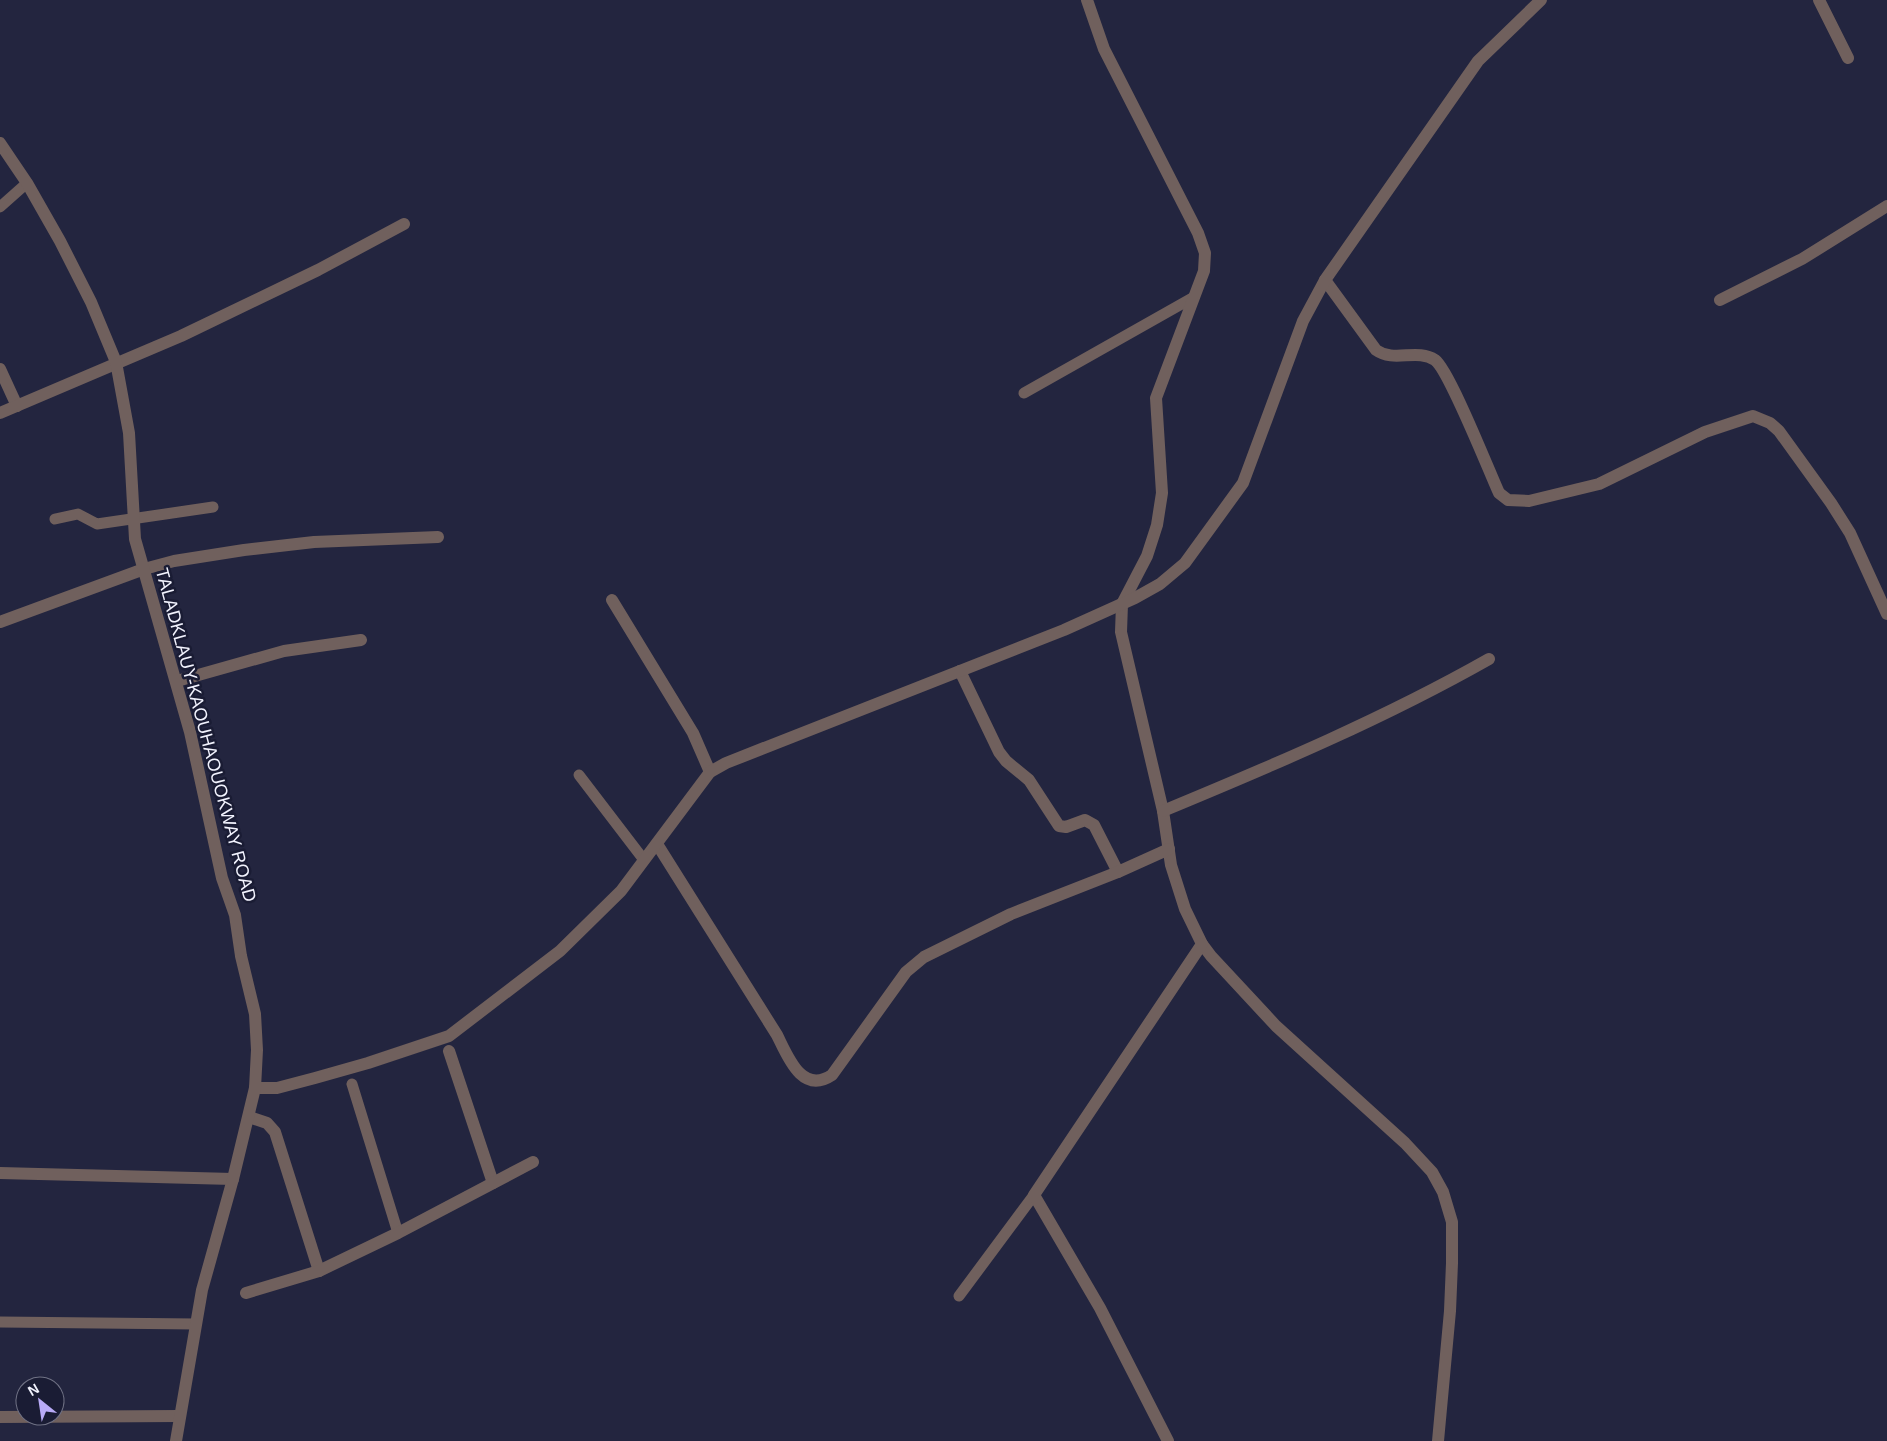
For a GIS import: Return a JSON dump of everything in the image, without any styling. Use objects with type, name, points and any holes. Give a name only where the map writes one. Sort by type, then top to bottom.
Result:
[{"type":"street","points":[[1087,0],[1104,49],[1198,233],[1205,253],[1204,271],[1156,398],[1162,493],[1157,525],[1147,556],[1122,604],[1121,632],[1163,810],[1171,865],[1179,892],[1202,944],[1234,982],[1276,1026],[1405,1143],[1432,1172],[1443,1192],[1452,1222],[1452,1263],[1450,1311],[1438,1441]]},
{"type":"street","points":[[255,1088],[277,1088],[305,1081],[368,1064],[449,1036],[560,951],[621,891],[710,772],[726,763],[1064,630],[1122,604],[1160,584],[1185,563],[1243,482],[1303,322],[1325,280],[1478,61],[1541,0]]},
{"type":"street","points":[[1819,0],[1848,58]]},
{"type":"street","name":"TALADKLAUY-KAOUHAOUOKWAY ROAD","points":[[0,143],[27,183],[60,241],[91,302],[116,362],[128,433],[135,539],[190,732],[222,878],[235,916],[241,956],[255,1014],[257,1050],[255,1088],[233,1179],[212,1251],[196,1324],[176,1441]]},
{"type":"street","points":[[1720,300],[1802,260],[1887,206]]},
{"type":"street","points":[[0,413],[116,362],[181,336],[318,270],[404,224]]},
{"type":"street","points":[[1325,280],[1376,350],[1384,356],[1427,356],[1436,361],[1448,379],[1499,493],[1508,500],[1529,501],[1599,484],[1705,432],[1753,416],[1770,423],[1784,439],[1841,518],[1887,614]]},
{"type":"street","points":[[0,369],[17,406]]},
{"type":"street","points":[[0,622],[144,569],[174,561],[314,542],[438,537]]},
{"type":"street","points":[[612,600],[693,733],[710,772]]},
{"type":"street","points":[[177,681],[284,651],[360,640]]},
{"type":"street","points":[[1163,810],[1248,776],[1426,694],[1488,659]]},
{"type":"street","points":[[960,671],[999,752],[1006,761],[1029,780],[1059,826],[1066,827],[1085,820],[1094,825],[1118,872]]},
{"type":"street","points":[[657,844],[777,1035],[791,1063],[806,1079],[815,1082],[824,1081],[832,1076],[906,972],[924,957],[1011,914],[1118,872],[1169,849]]},
{"type":"street","points":[[1168,1441],[1100,1308],[1034,1195],[1202,944]]},
{"type":"street","points":[[449,1051],[493,1183]]},
{"type":"street","points":[[249,1117],[266,1123],[275,1132],[320,1271]]},
{"type":"street","points":[[246,1293],[320,1271],[398,1233],[533,1162]]},
{"type":"street","points":[[0,1173],[233,1179]]},
{"type":"street","points":[[0,1417],[180,1416]]},
{"type":"lane","points":[[0,207],[27,183]]},
{"type":"lane","points":[[1024,393],[1194,297]]},
{"type":"lane","points":[[54,519],[78,514],[97,524],[213,507]]},
{"type":"lane","points":[[579,775],[644,860]]},
{"type":"lane","points":[[352,1084],[398,1233]]},
{"type":"lane","points":[[959,1296],[1034,1195]]},
{"type":"lane","points":[[0,1322],[196,1324]]}]
